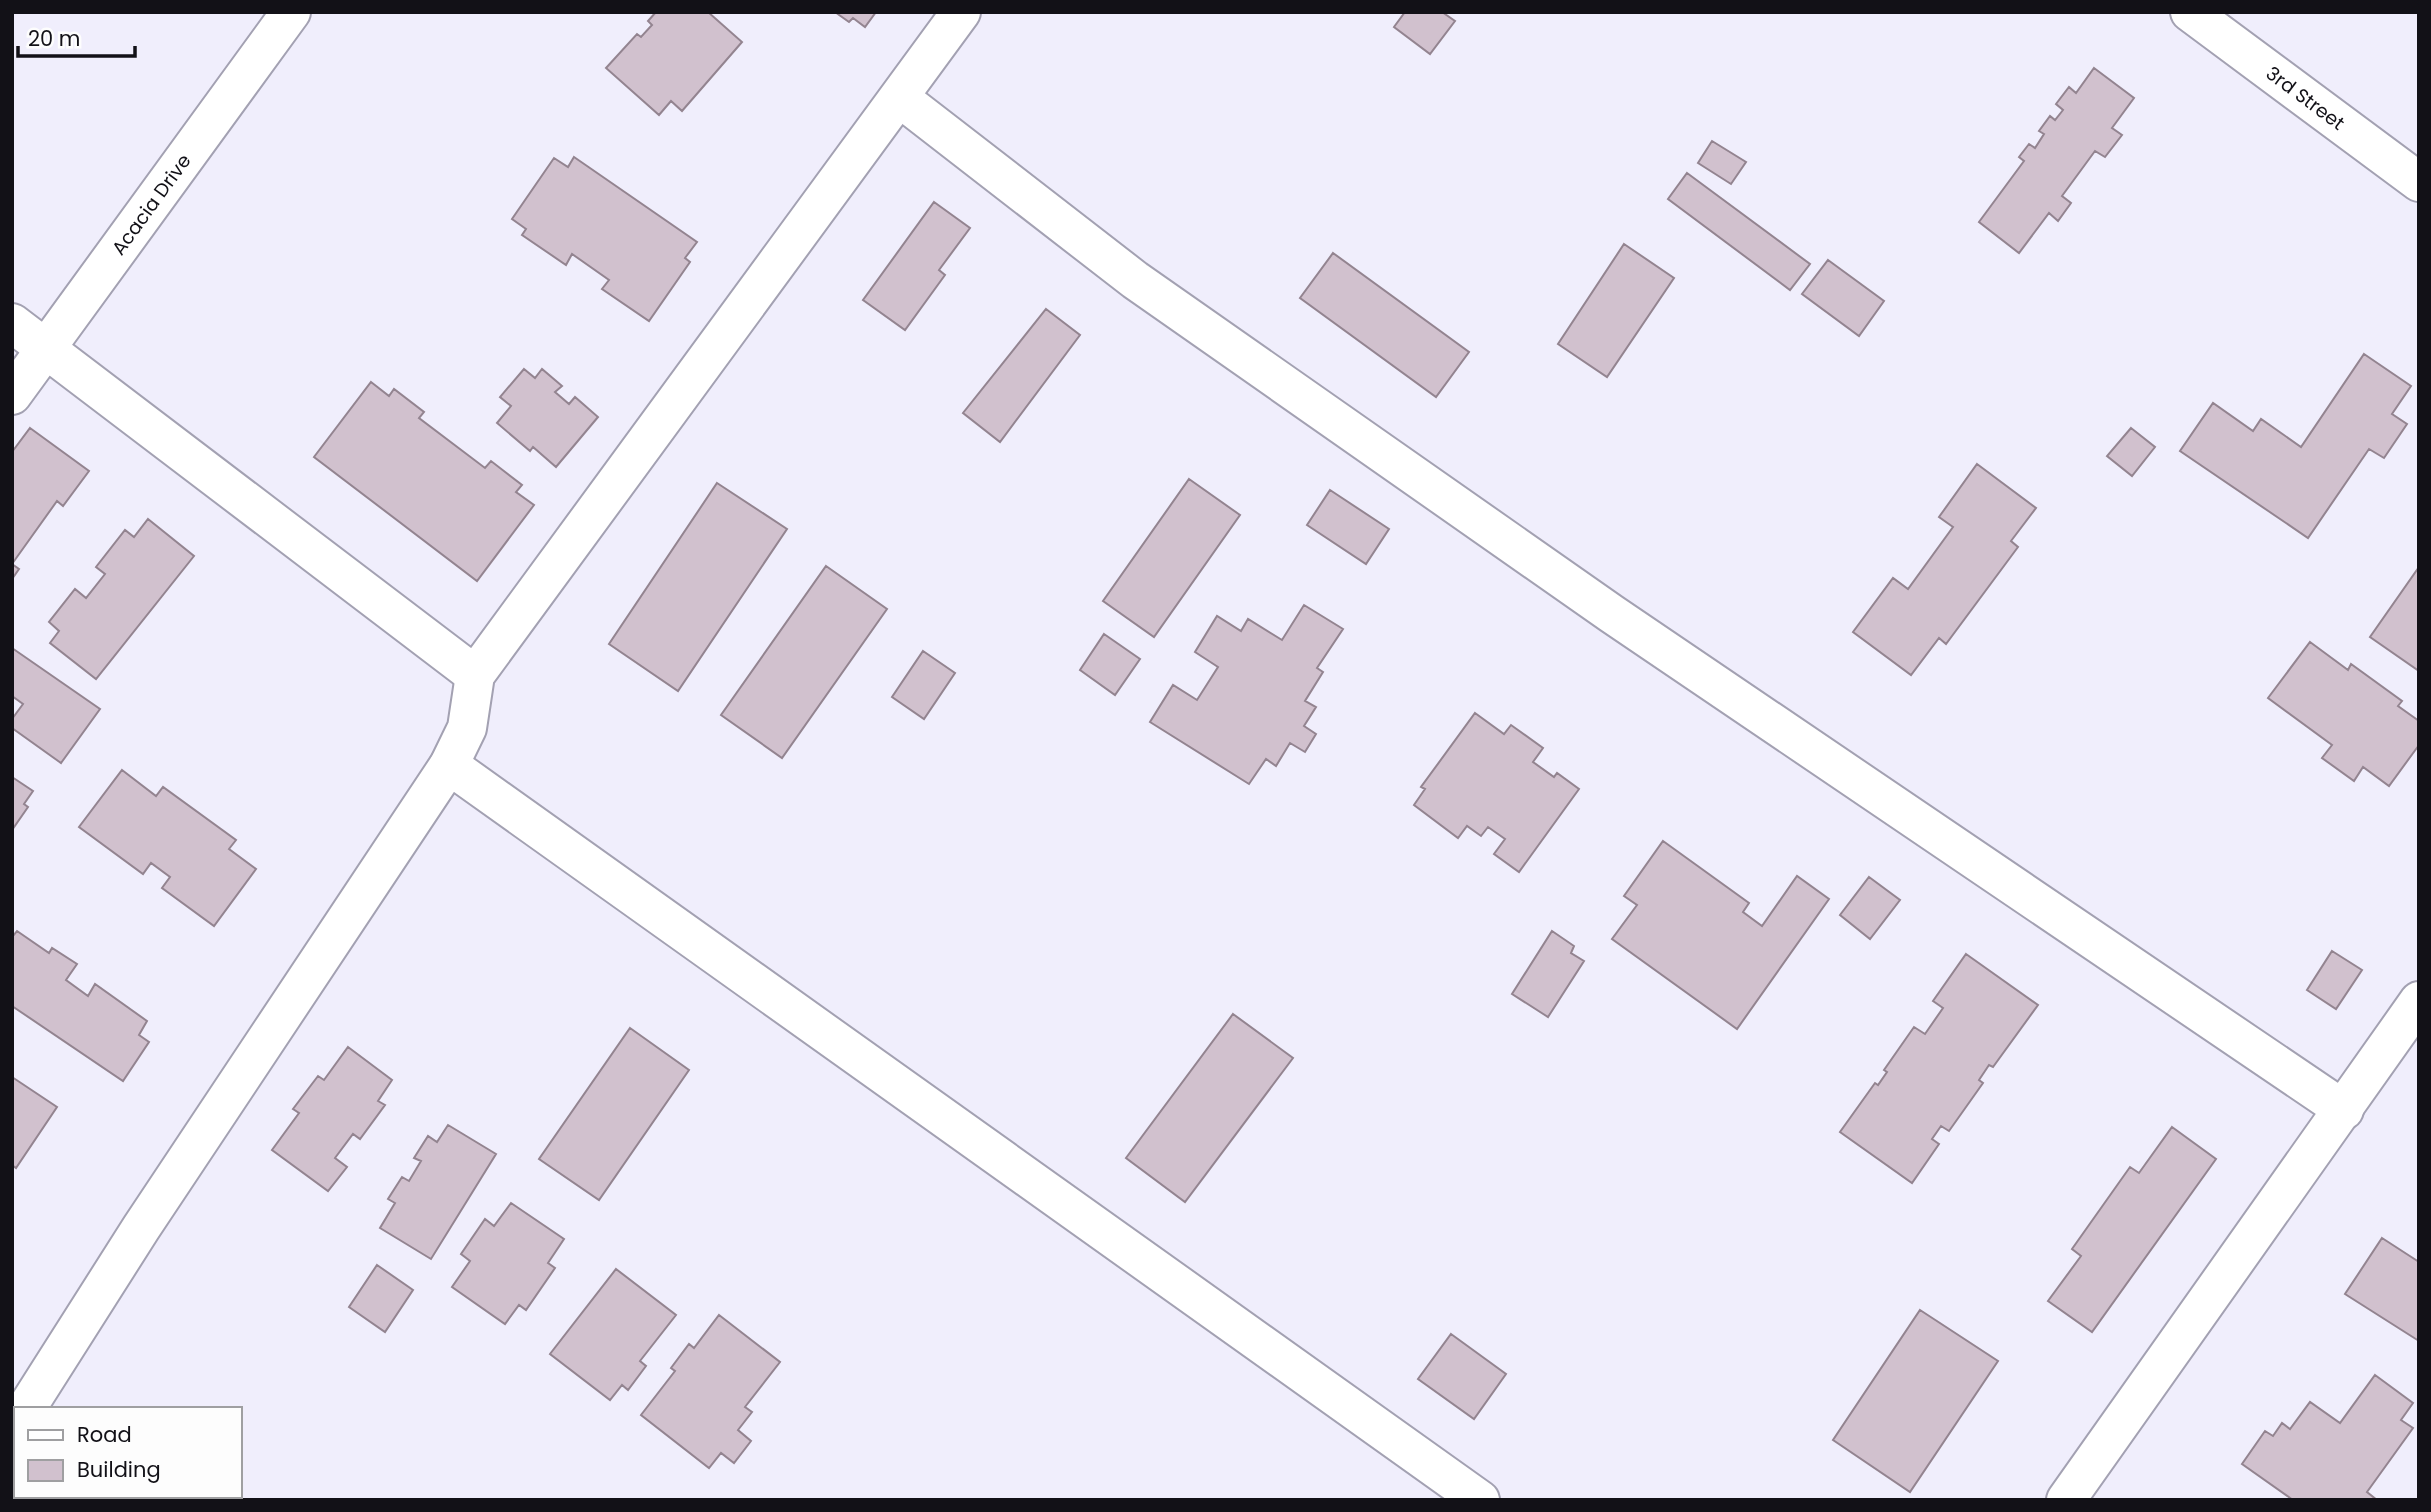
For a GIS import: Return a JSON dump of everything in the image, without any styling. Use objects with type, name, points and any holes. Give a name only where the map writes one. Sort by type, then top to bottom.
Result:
[{"type":"street","name":"Acacia Drive","points":[[12,395],[291,12]]},
{"type":"street","points":[[27,1407],[141,1228],[449,765],[467,728],[475,675],[961,12]]},
{"type":"street","name":"3rd Street","points":[[2190,12],[2419,183]]},
{"type":"street","points":[[900,98],[1135,279],[1578,591],[2344,1110]]},
{"type":"street","points":[[12,323],[475,675]]},
{"type":"street","points":[[449,765],[1480,1500]]},
{"type":"street","points":[[2066,1500],[2344,1110],[2419,1000]]},
{"type":"building","points":[[656,12],[708,12],[742,42],[682,111],[671,101],[659,115],[606,68],[637,34],[641,37],[652,25],[648,21]]},
{"type":"building","points":[[835,12],[876,12],[865,27],[853,18],[849,22]]},
{"type":"building","points":[[1405,12],[1442,12],[1455,21],[1430,54],[1394,27]]},
{"type":"building","points":[[2094,68],[2134,98],[2112,128],[2122,135],[2105,157],[2095,151],[2062,196],[2071,203],[2058,221],[2049,213],[2019,253],[1979,222],[2024,161],[2019,157],[2029,144],[2035,148],[2044,134],[2039,131],[2050,116],[2055,120],[2063,110],[2056,104],[2069,87],[2076,93]]},
{"type":"building","points":[[1712,141],[1746,162],[1731,184],[1698,163]]},
{"type":"building","points":[[574,157],[697,242],[685,258],[690,262],[649,321],[602,289],[609,280],[572,254],[566,265],[522,235],[526,229],[512,219],[554,158],[568,167]]},
{"type":"building","points":[[1687,173],[1810,264],[1790,290],[1668,199]]},
{"type":"building","points":[[934,202],[970,228],[939,270],[945,275],[905,330],[863,300]]},
{"type":"building","points":[[1624,244],[1674,278],[1607,377],[1558,344]]},
{"type":"building","points":[[1333,253],[1469,352],[1436,397],[1300,298]]},
{"type":"building","points":[[1828,260],[1884,301],[1859,336],[1802,294]]},
{"type":"building","points":[[1046,309],[1080,335],[1000,442],[963,413]]},
{"type":"building","points":[[2364,354],[2411,386],[2392,414],[2407,424],[2384,458],[2369,449],[2308,538],[2180,451],[2213,403],[2253,431],[2261,419],[2301,447]]},
{"type":"building","points":[[524,369],[535,378],[542,369],[562,386],[555,392],[569,404],[575,397],[598,417],[556,467],[533,447],[530,451],[497,423],[511,406],[500,397]]},
{"type":"building","points":[[371,382],[389,396],[394,389],[424,412],[419,418],[485,468],[491,461],[522,485],[516,492],[534,505],[477,581],[314,457]]},
{"type":"building","points":[[30,428],[89,471],[63,506],[57,501],[12,564],[12,452]]},
{"type":"building","points":[[2131,428],[2155,447],[2132,476],[2107,456]]},
{"type":"building","points":[[1977,464],[2036,508],[2011,541],[2018,547],[1946,644],[1939,638],[1911,675],[1853,632],[1893,578],[1908,589],[1953,527],[1939,517]]},
{"type":"building","points":[[1189,479],[1240,515],[1154,637],[1103,601]]},
{"type":"building","points":[[717,483],[787,529],[678,691],[609,644]]},
{"type":"building","points":[[1330,490],[1389,529],[1366,564],[1307,525]]},
{"type":"building","points":[[148,519],[194,556],[96,679],[50,643],[59,631],[49,622],[75,589],[86,598],[105,574],[96,567],[125,530],[134,537]]},
{"type":"building","points":[[12,564],[19,569],[12,579]]},
{"type":"building","points":[[826,566],[887,609],[782,758],[721,715]]},
{"type":"building","points":[[2419,567],[2419,671],[2370,637]]},
{"type":"building","points":[[1304,605],[1343,629],[1317,668],[1323,672],[1305,701],[1316,707],[1304,726],[1316,734],[1305,752],[1290,743],[1276,766],[1266,759],[1249,784],[1150,722],[1173,685],[1197,700],[1218,667],[1195,652],[1217,616],[1241,631],[1248,619],[1282,640]]},
{"type":"building","points":[[1104,634],[1140,659],[1115,695],[1080,670]]},
{"type":"building","points":[[2310,642],[2348,670],[2351,664],[2402,701],[2398,706],[2419,721],[2419,745],[2389,786],[2363,767],[2354,781],[2322,758],[2332,745],[2268,698]]},
{"type":"building","points":[[12,648],[100,709],[61,763],[12,728],[12,719],[23,704],[12,696]]},
{"type":"building","points":[[923,651],[955,673],[924,719],[892,697]]},
{"type":"building","points":[[1475,713],[1504,734],[1511,725],[1543,748],[1533,762],[1554,777],[1557,773],[1579,789],[1519,872],[1494,854],[1505,839],[1488,827],[1481,836],[1467,826],[1458,838],[1414,805],[1425,789],[1421,787]]},
{"type":"building","points":[[122,770],[156,796],[163,787],[236,840],[229,849],[256,869],[214,926],[162,888],[170,877],[151,863],[143,874],[79,827]]},
{"type":"building","points":[[12,777],[33,791],[24,804],[28,807],[12,830]]},
{"type":"building","points":[[1663,841],[1749,903],[1743,912],[1762,926],[1797,876],[1829,899],[1737,1029],[1612,939],[1637,905],[1624,896]]},
{"type":"building","points":[[1869,877],[1900,900],[1870,939],[1840,915]]},
{"type":"building","points":[[17,931],[49,953],[52,948],[77,964],[66,980],[88,996],[95,984],[147,1021],[139,1035],[149,1042],[123,1081],[12,1006],[12,937]]},
{"type":"building","points":[[1552,931],[1574,946],[1571,953],[1584,961],[1548,1017],[1512,994]]},
{"type":"building","points":[[2332,951],[2362,970],[2336,1009],[2307,990]]},
{"type":"building","points":[[1966,954],[2038,1005],[1993,1067],[1989,1065],[1979,1080],[1983,1083],[1949,1131],[1941,1126],[1932,1139],[1939,1144],[1912,1183],[1840,1132],[1875,1083],[1878,1085],[1887,1072],[1884,1070],[1914,1027],[1925,1034],[1943,1008],[1933,1001]]},
{"type":"building","points":[[1233,1014],[1293,1058],[1185,1202],[1126,1158]]},
{"type":"building","points":[[630,1028],[689,1070],[599,1200],[539,1159]]},
{"type":"building","points":[[348,1047],[392,1080],[378,1101],[385,1105],[360,1139],[353,1134],[335,1158],[347,1167],[328,1191],[272,1150],[299,1113],[293,1109],[318,1076],[324,1080]]},
{"type":"building","points":[[12,1077],[57,1107],[16,1168],[12,1165]]},
{"type":"building","points":[[448,1125],[496,1154],[431,1259],[380,1228],[395,1203],[388,1199],[402,1177],[409,1181],[421,1161],[414,1158],[428,1136],[437,1142]]},
{"type":"building","points":[[2172,1127],[2216,1159],[2092,1332],[2048,1301],[2081,1256],[2072,1249],[2130,1167],[2139,1173]]},
{"type":"building","points":[[511,1203],[564,1239],[548,1263],[555,1268],[526,1310],[519,1305],[505,1324],[452,1287],[470,1261],[461,1254],[485,1219],[494,1226]]},
{"type":"building","points":[[2382,1238],[2419,1262],[2419,1341],[2345,1294]]},
{"type":"building","points":[[377,1265],[413,1290],[385,1332],[349,1307]]},
{"type":"building","points":[[616,1269],[676,1315],[640,1361],[646,1366],[628,1390],[622,1385],[610,1400],[550,1354]]},
{"type":"building","points":[[1920,1310],[1998,1361],[1910,1492],[1833,1440]]},
{"type":"building","points":[[719,1315],[780,1362],[745,1407],[752,1412],[738,1430],[751,1441],[734,1463],[721,1453],[709,1468],[641,1415],[675,1371],[671,1368],[689,1344],[694,1348]]},
{"type":"building","points":[[1451,1334],[1506,1374],[1474,1419],[1418,1379]]},
{"type":"building","points":[[2375,1375],[2413,1403],[2401,1420],[2413,1428],[2367,1492],[2377,1500],[2293,1500],[2242,1464],[2265,1431],[2273,1436],[2282,1423],[2290,1429],[2310,1402],[2340,1423]]}]
